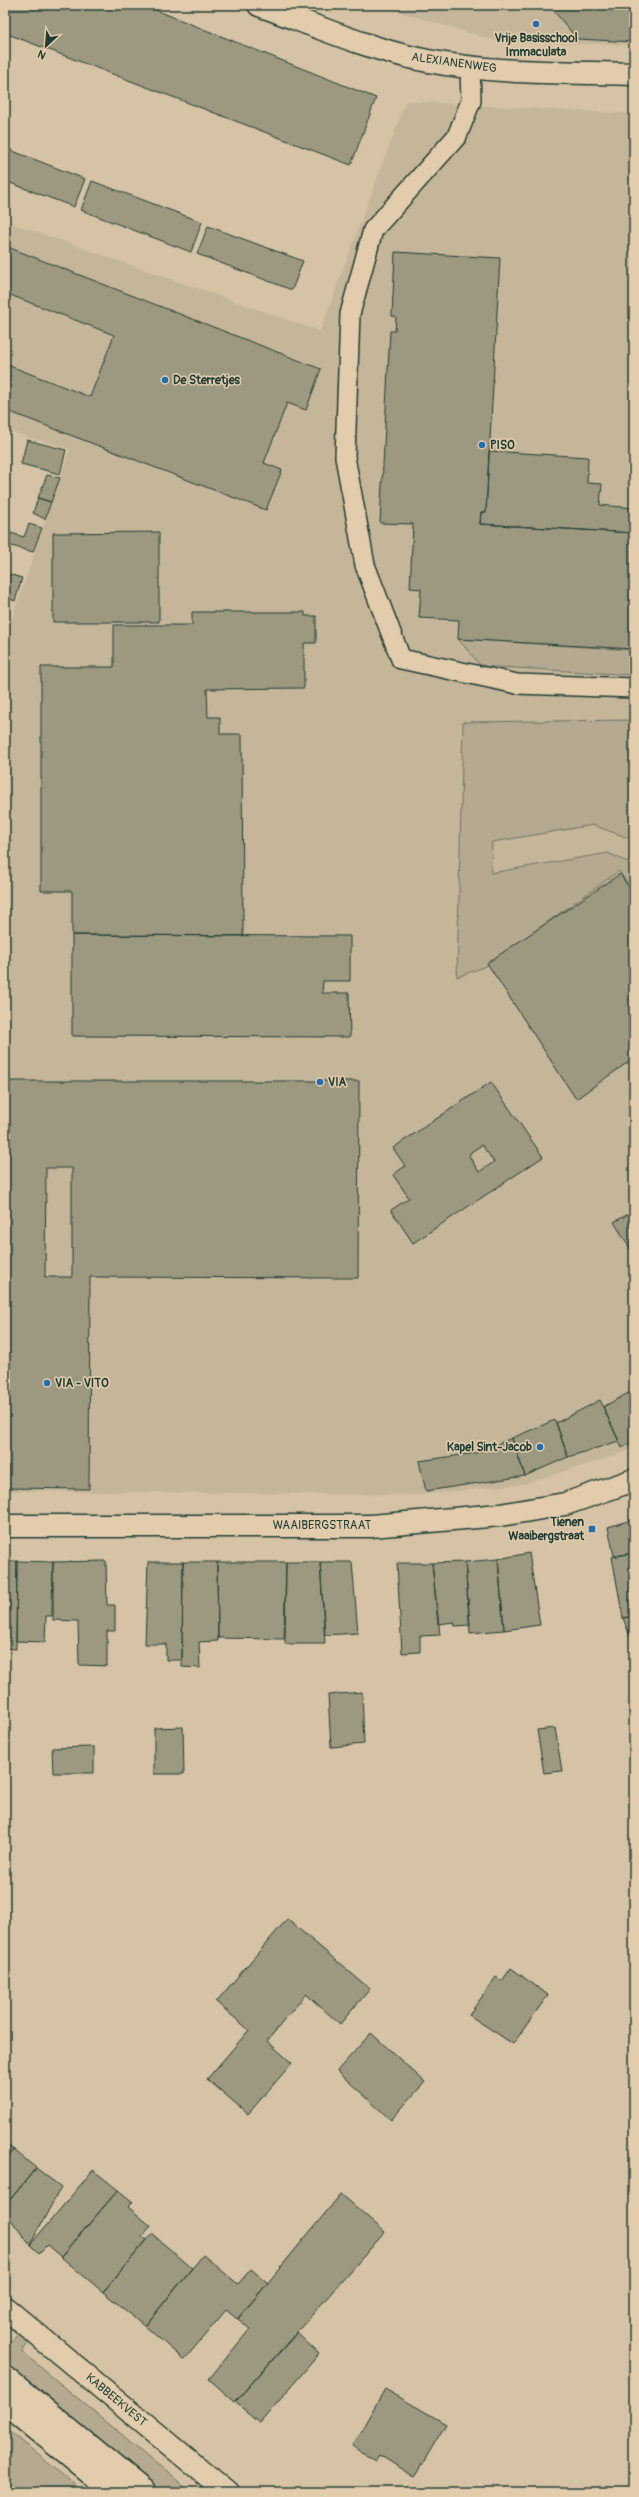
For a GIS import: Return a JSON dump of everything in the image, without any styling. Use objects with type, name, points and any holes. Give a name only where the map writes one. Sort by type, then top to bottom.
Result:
[{"type":"street","name":"ALEXIANENWEG","points":[[259,5],[401,55],[470,67],[634,74]]},
{"type":"street","name":"WAAIBERGSTRAAT","points":[[5,1526],[371,1526],[500,1515],[536,1509],[564,1504],[634,1480]]},
{"type":"street","name":"KABBEEKVEST","points":[[5,2308],[227,2492]]},
{"type":"street","points":[[5,2377],[145,2492]]},
{"type":"street","points":[[5,2402],[113,2492]]},
{"type":"lane","points":[[470,67],[471,101],[457,136],[374,230],[350,314],[344,457],[364,566],[401,659],[517,684],[634,688]]},
{"type":"shaded area","name":"Vrije Basisschool Immaculata","points":[[377,5],[634,5],[634,45],[499,42]]},
{"type":"shaded area","name":"VIA","points":[[406,101],[634,114],[634,1447],[623,1453],[523,1484],[421,1495],[5,1491],[5,639],[70,449],[5,430],[5,221],[320,331]]},
{"type":"shaded area","points":[[458,639],[634,650],[634,675],[481,666]]},
{"type":"shaded area","points":[[634,720],[634,840],[593,825],[492,842],[491,873],[608,853],[634,865],[634,893],[619,871],[486,966],[457,977],[463,722]]},
{"type":"shaded area","points":[[21,2330],[31,2339],[22,2352],[191,2492],[161,2492],[5,2364],[5,2339],[11,2343]]},
{"type":"shaded area","points":[[5,2427],[83,2492],[5,2492]]},
{"type":"building","points":[[5,5],[143,5],[376,98],[351,165],[5,33]]},
{"type":"building","points":[[549,5],[634,5],[634,42],[577,39]]},
{"type":"building","points":[[5,148],[85,179],[74,207],[5,181]]},
{"type":"building","points":[[92,181],[202,222],[191,252],[81,210]]},
{"type":"building","points":[[208,226],[303,261],[292,290],[197,254]]},
{"type":"building","points":[[5,246],[321,369],[306,410],[287,403],[264,463],[282,470],[266,510],[5,410],[5,364],[90,397],[114,335],[5,293]]},
{"type":"building","name":"PISO","points":[[395,252],[500,258],[486,512],[481,512],[480,524],[634,533],[634,649],[458,639],[459,620],[419,618],[421,589],[410,588],[413,524],[380,523],[390,331],[395,331],[396,317],[392,316]]},
{"type":"building","points":[[27,440],[66,450],[60,474],[21,464]]},
{"type":"building","points":[[489,451],[588,457],[587,483],[602,484],[600,505],[634,508],[634,533],[480,524],[481,512],[486,512]]},
{"type":"building","points":[[47,475],[60,478],[51,502],[38,498]]},
{"type":"building","points":[[38,498],[51,502],[45,519],[33,513]]},
{"type":"building","points":[[29,524],[42,528],[33,552],[8,545],[11,533],[24,537]]},
{"type":"building","points":[[159,532],[159,622],[53,622],[53,533]]},
{"type":"building","points":[[5,573],[22,578],[15,601],[5,597]]},
{"type":"building","points":[[192,612],[305,612],[305,616],[316,616],[316,643],[304,643],[304,688],[207,689],[208,717],[220,717],[220,734],[242,734],[243,936],[72,935],[72,891],[41,891],[41,667],[114,667],[114,625],[192,625]]},
{"type":"building","points":[[620,874],[634,895],[634,1058],[576,1099],[487,963]]},
{"type":"building","points":[[72,935],[350,936],[350,981],[323,981],[322,993],[349,993],[350,1037],[72,1036]]},
{"type":"building","name":"VIA - VITO","points":[[5,1081],[359,1081],[358,1278],[90,1277],[89,1489],[5,1488]],"holes":[[[46,1168],[72,1168],[72,1277],[45,1277]]]},
{"type":"building","points":[[491,1082],[543,1157],[413,1243],[391,1210],[409,1198],[393,1175],[405,1166],[393,1148]],"holes":[[[482,1145],[494,1162],[479,1172],[469,1156],[471,1152]]]},
{"type":"building","points":[[634,1211],[634,1255],[614,1222]]},
{"type":"building","points":[[634,1390],[634,1441],[622,1448],[603,1407]]},
{"type":"building","points":[[600,1400],[619,1441],[568,1457],[556,1423]]},
{"type":"building","name":"Kapel Sint-Jacob","points":[[555,1420],[568,1457],[525,1476],[512,1438]]},
{"type":"building","points":[[512,1438],[525,1476],[426,1491],[419,1461],[476,1453]]},
{"type":"building","points":[[634,1519],[634,1553],[614,1556],[608,1527]]},
{"type":"building","points":[[529,1553],[540,1625],[504,1630],[498,1559]]},
{"type":"building","points":[[634,1553],[634,1616],[623,1618],[612,1557]]},
{"type":"building","points":[[498,1559],[504,1630],[470,1633],[465,1562]]},
{"type":"building","points":[[17,1561],[53,1562],[52,1616],[46,1616],[45,1642],[16,1641]]},
{"type":"building","points":[[17,1561],[16,1649],[5,1648],[5,1562]]},
{"type":"building","points":[[106,1561],[107,1605],[115,1605],[115,1631],[107,1631],[107,1666],[79,1665],[78,1621],[53,1620],[53,1562]]},
{"type":"building","points":[[148,1562],[183,1562],[182,1660],[166,1660],[166,1644],[145,1644]]},
{"type":"building","points":[[183,1562],[217,1562],[218,1641],[199,1642],[200,1668],[182,1667]]},
{"type":"building","points":[[217,1562],[286,1562],[284,1639],[218,1638]]},
{"type":"building","points":[[286,1562],[320,1562],[325,1644],[285,1644]]},
{"type":"building","points":[[320,1562],[352,1562],[358,1633],[325,1635]]},
{"type":"building","points":[[465,1562],[470,1625],[455,1626],[454,1622],[438,1624],[432,1563]]},
{"type":"building","points":[[397,1563],[432,1563],[440,1635],[420,1636],[420,1652],[402,1653]]},
{"type":"building","points":[[634,1616],[634,1639],[631,1639],[623,1618]]},
{"type":"building","points":[[631,1639],[634,1639],[634,1666]]},
{"type":"building","points":[[362,1692],[364,1744],[331,1747],[328,1695]]},
{"type":"building","points":[[183,1727],[184,1774],[154,1774],[154,1728]]},
{"type":"building","points":[[555,1728],[562,1771],[544,1773],[537,1730]]},
{"type":"building","points":[[94,1747],[94,1773],[53,1773],[52,1748]]},
{"type":"building","points":[[287,1919],[370,1989],[340,2024],[306,1994],[267,2041],[292,2063],[248,2114],[207,2079],[249,2030],[216,2002]]},
{"type":"building","points":[[511,1968],[548,1995],[513,2044],[469,2015],[496,1977],[502,1981]]},
{"type":"building","points":[[371,2033],[425,2082],[391,2120],[337,2071]]},
{"type":"building","points":[[5,2143],[14,2150],[5,2161]]},
{"type":"building","points":[[14,2150],[36,2168],[5,2206],[5,2161]]},
{"type":"building","points":[[36,2168],[61,2187],[30,2245],[5,2212],[5,2206]]},
{"type":"building","points":[[93,2170],[118,2190],[61,2257],[47,2245],[39,2253],[30,2245]]},
{"type":"building","points":[[118,2190],[133,2202],[128,2207],[151,2226],[142,2236],[147,2240],[103,2292],[61,2257]]},
{"type":"building","points":[[341,2194],[385,2232],[235,2402],[209,2379],[250,2329],[238,2319]]},
{"type":"building","points":[[152,2234],[192,2268],[145,2326],[103,2292]]},
{"type":"building","points":[[203,2255],[238,2284],[251,2269],[268,2283],[237,2319],[226,2310],[184,2360],[145,2326]]},
{"type":"building","points":[[297,2333],[319,2354],[260,2423],[235,2402]]},
{"type":"building","points":[[385,2389],[446,2424],[415,2476],[379,2455],[376,2460],[352,2446]]},
{"type":"place","name":"Vrije Basisschool Immaculata","points":[[536,24]]},
{"type":"place","name":"De Sterretjes","points":[[165,380]]},
{"type":"place","name":"PISO","points":[[482,445]]},
{"type":"place","name":"VIA","points":[[320,1082]]},
{"type":"place","name":"VIA - VITO","points":[[47,1383]]},
{"type":"place","name":"Kapel Sint-Jacob","points":[[540,1447]]},
{"type":"place","name":"Tienen Waaibergstraat","points":[[592,1529]]}]
